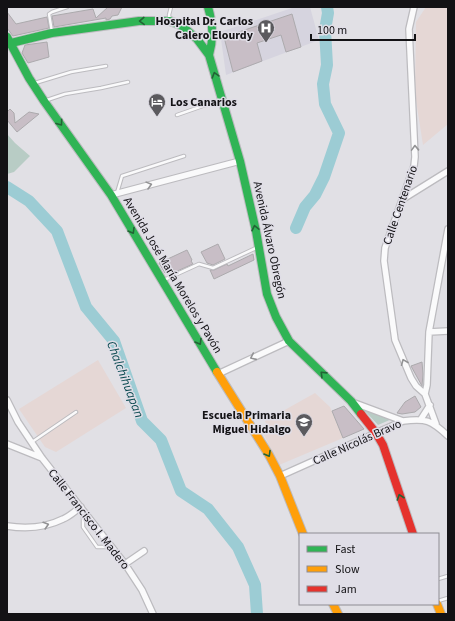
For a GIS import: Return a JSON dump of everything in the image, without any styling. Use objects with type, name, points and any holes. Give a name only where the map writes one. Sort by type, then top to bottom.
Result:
[{"type":"main road","points":[[208,7],[213,24],[214,40],[209,55]]},
{"type":"main road","points":[[8,41],[52,33],[139,21],[170,21],[180,25],[189,32],[197,39],[209,55]]},
{"type":"main road","name":"Avenida José María Morelos y Pavón","points":[[8,41],[44,101],[114,194],[218,374],[269,455],[280,476],[304,533]]},
{"type":"main road","name":"Avenida Álvaro Obregón","points":[[209,55],[240,161],[267,294],[276,317],[289,341],[350,401],[376,433],[382,445],[413,533]]},
{"type":"main road","points":[[334,605],[338,614]]},
{"type":"street","name":"Calle Centenario","points":[[414,7],[409,29],[415,156],[414,166],[384,248],[384,261],[395,340],[411,378],[416,386],[426,394]]},
{"type":"street","points":[[114,194],[240,161]]},
{"type":"street","points":[[403,199],[448,171]]},
{"type":"street","points":[[448,229],[429,332],[426,394],[436,424],[448,436]]},
{"type":"street","points":[[429,332],[448,331]]},
{"type":"street","points":[[218,374],[289,341]]},
{"type":"street","points":[[7,400],[18,422],[42,458]]},
{"type":"street","points":[[350,401],[402,421]]},
{"type":"street","points":[[420,419],[430,405]]},
{"type":"street","name":"Calle Nicolás Bravo","points":[[280,476],[402,421],[420,419],[436,424]]},
{"type":"street","name":"Calle Francisco I. Madero","points":[[7,444],[42,458],[125,564],[142,590],[153,614]]},
{"type":"street","points":[[7,526],[18,528],[38,527],[63,519],[82,508]]},
{"type":"street","points":[[125,564],[144,551]]},
{"type":"lane","points":[[52,33],[49,14],[67,7]]},
{"type":"lane","points":[[170,21],[169,15],[171,7]]},
{"type":"lane","points":[[33,84],[71,72],[106,66]]},
{"type":"lane","points":[[44,101],[65,94],[128,82]]},
{"type":"lane","points":[[178,115],[222,99]]},
{"type":"lane","points":[[114,194],[122,176],[184,156]]},
{"type":"lane","points":[[163,281],[199,264],[213,268],[258,246]]},
{"type":"lane","points":[[31,442],[76,412]]},
{"type":"lane","points":[[82,508],[83,527],[97,547],[112,547]]},
{"type":"lane","points":[[439,602],[448,598]]},
{"type":"shaded area","name":"Hospital Dr. Carlos Calero Elourdy","points":[[295,7],[310,7],[319,40],[226,75],[220,32]]},
{"type":"shaded area","points":[[426,7],[446,7],[448,9],[448,124],[423,145],[415,94],[416,22]]},
{"type":"shaded area","points":[[98,360],[126,408],[56,452],[45,447],[19,409]]},
{"type":"shaded area","name":"Escuela Primaria Miguel Hidalgo","points":[[315,393],[330,407],[343,438],[279,465],[264,435],[270,433],[265,421]]},
{"type":"green space","points":[[7,134],[30,156],[14,172],[7,174]]},
{"type":"green space","points":[[363,409],[392,419],[378,425]]},
{"type":"building","points":[[108,7],[122,7],[118,15],[112,16],[110,19],[106,20],[106,18],[54,27],[52,16],[93,9],[96,18]]},
{"type":"building","points":[[7,12],[16,24],[47,17],[49,28],[13,36],[7,28]]},
{"type":"building","points":[[292,14],[301,47],[286,52],[281,35],[257,43],[262,61],[233,72],[224,37]]},
{"type":"building","points":[[47,42],[49,57],[28,63],[22,53],[25,45]]},
{"type":"building","points":[[10,109],[14,113],[15,123],[29,112],[39,114],[17,132],[7,120],[7,112]]},
{"type":"building","points":[[218,244],[225,259],[213,265],[207,263],[201,252]]},
{"type":"building","points":[[187,250],[193,264],[175,272],[173,269],[165,273],[159,263]]},
{"type":"building","points":[[253,254],[254,260],[214,279],[210,270],[214,270],[227,264],[228,266]]},
{"type":"building","points":[[422,362],[423,374],[422,386],[411,366]]},
{"type":"building","points":[[415,396],[421,407],[415,412],[402,414],[397,413],[405,402]]},
{"type":"building","points":[[344,406],[364,429],[343,438],[332,411]]},
{"type":"waterway","points":[[296,228],[305,207],[315,195],[324,177],[339,133],[325,104],[323,84],[327,65],[325,30],[328,13],[327,7]]},
{"type":"waterway","name":"Chalchihuapan","points":[[7,187],[29,201],[57,231],[86,307],[114,341],[142,421],[161,440],[181,491],[208,509],[238,547],[255,585],[257,614]]},
{"type":"traffic: fast","points":[[208,7],[212,31],[212,43],[209,55],[240,161],[256,231],[267,294],[276,317],[289,341],[351,401],[361,414]]},
{"type":"traffic: fast","points":[[7,44],[52,33],[139,21],[170,21],[180,25],[189,32],[197,39],[209,55]]},
{"type":"traffic: fast","points":[[7,37],[29,78],[44,101],[111,195],[217,372]]},
{"type":"traffic: slow","points":[[217,372],[269,455],[280,476],[303,533]]},
{"type":"traffic: slow","points":[[334,605],[338,614]]},
{"type":"traffic: slow","points":[[437,605],[441,614]]},
{"type":"traffic: jam","points":[[361,414],[376,433],[383,445],[413,533]]},
{"type":"place","name":"Hospital Dr. Carlos Calero Elourdy","points":[[266,43]]},
{"type":"place","name":"Los Canarios","points":[[157,117]]},
{"type":"place","name":"Escuela Primaria Miguel Hidalgo","points":[[304,437]]}]
